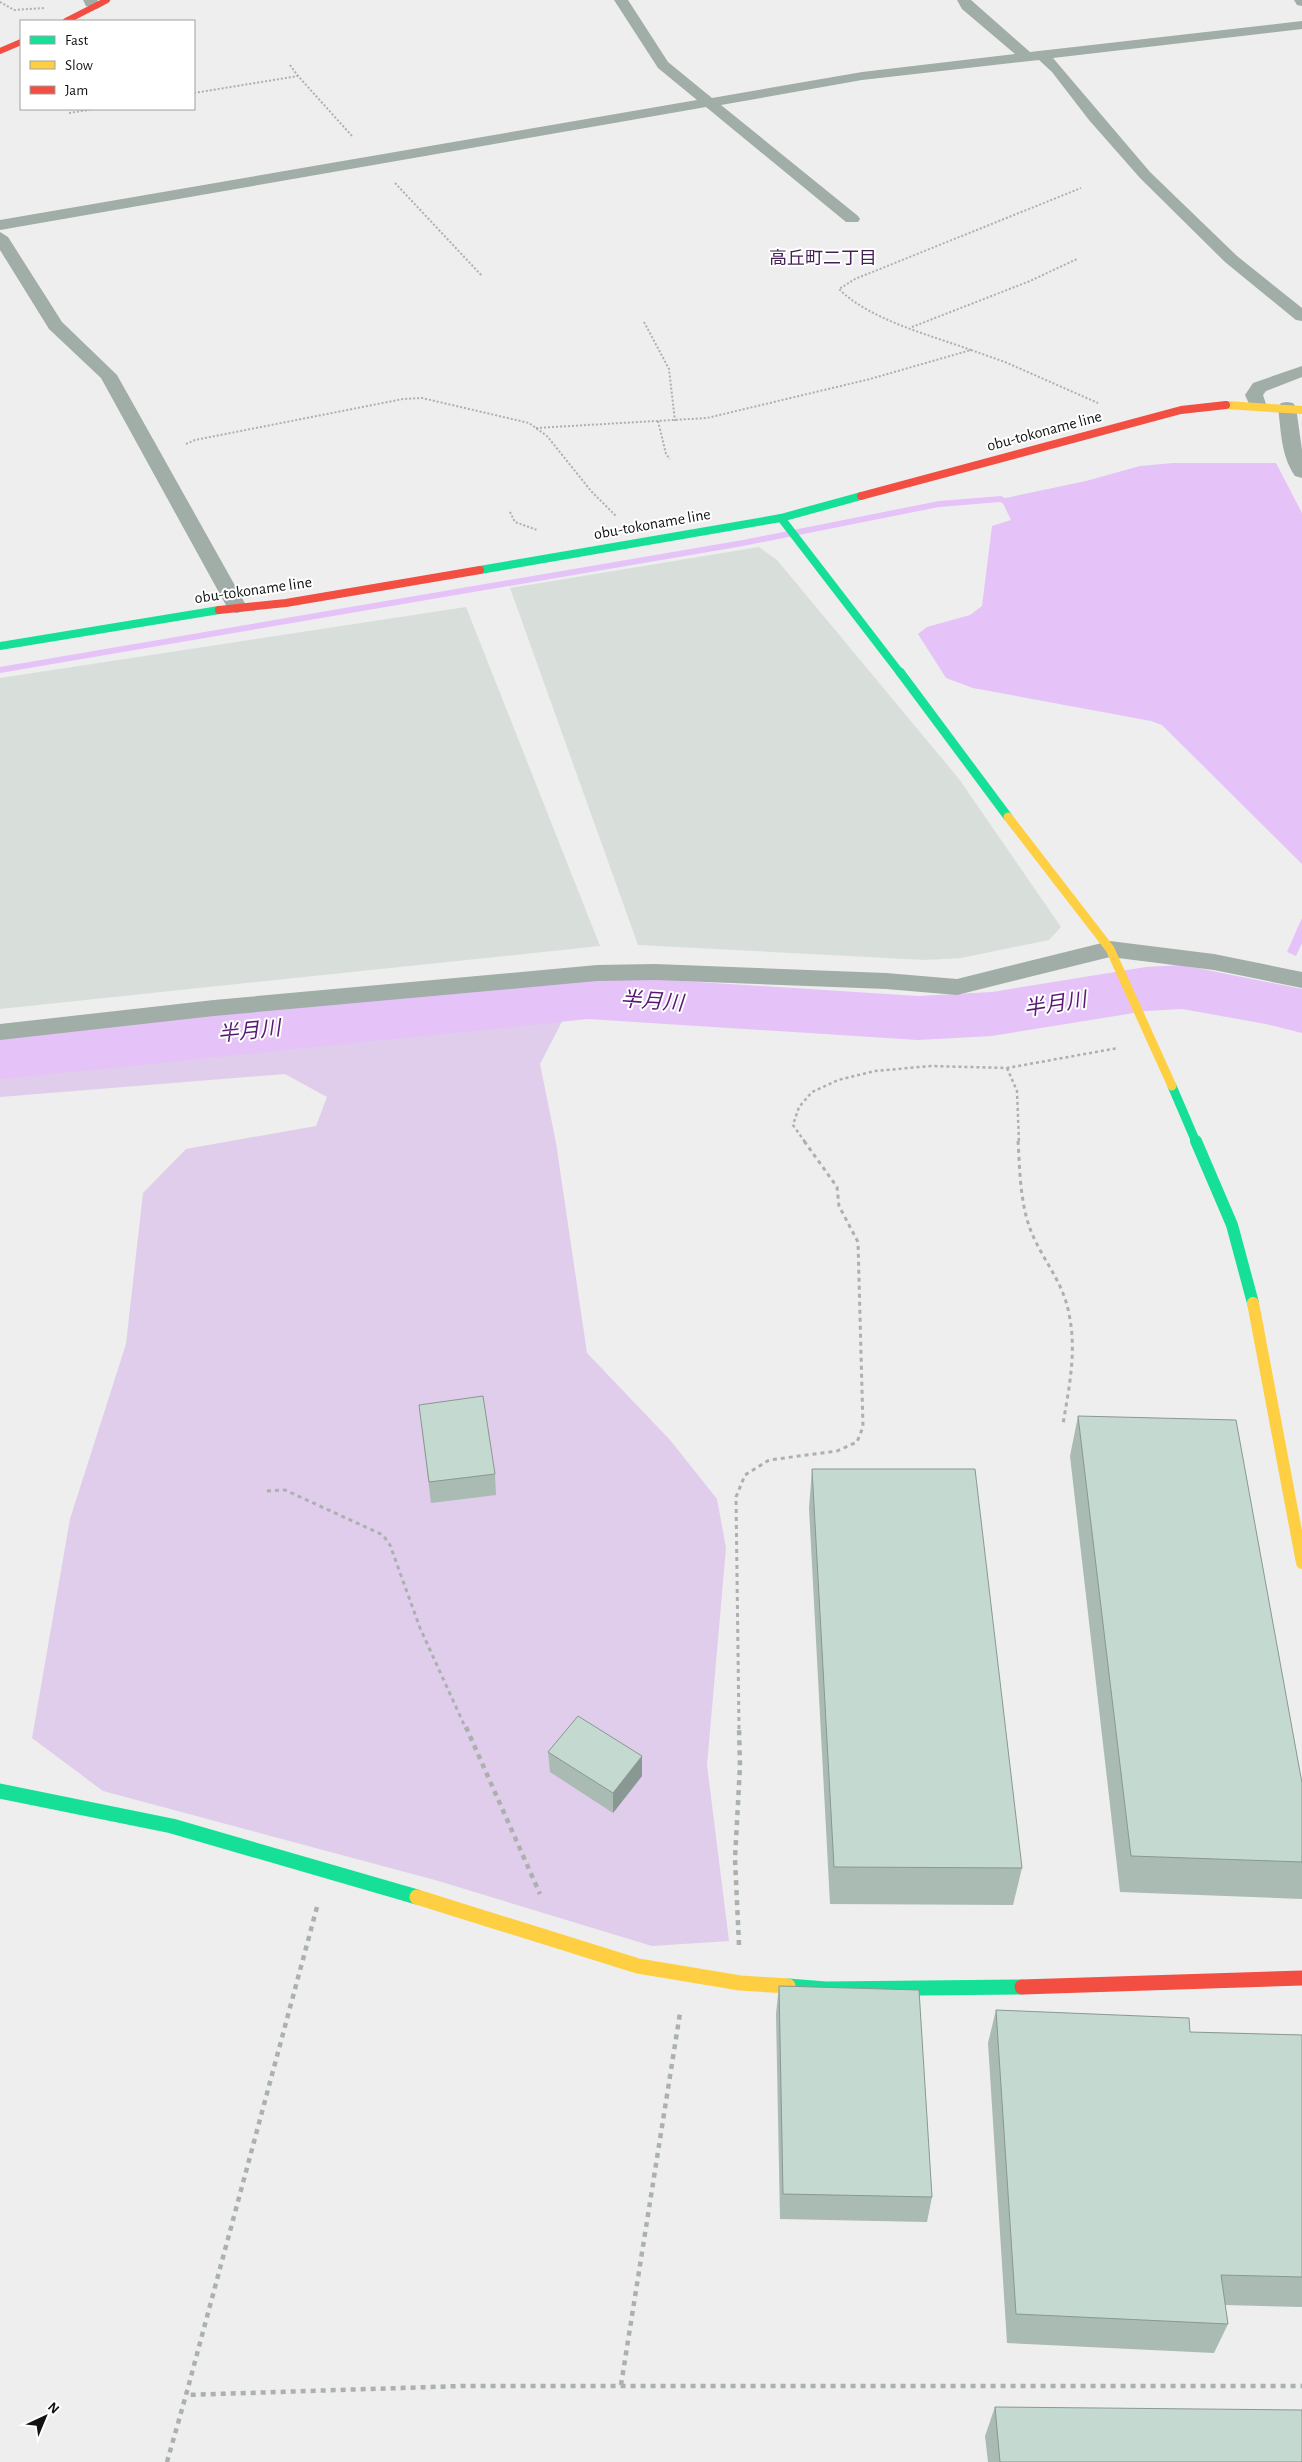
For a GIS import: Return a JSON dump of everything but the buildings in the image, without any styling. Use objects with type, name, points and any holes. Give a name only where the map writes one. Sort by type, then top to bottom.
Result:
[{"type":"street","points":[[621,0],[663,65],[707,103],[852,219]]},
{"type":"street","points":[[964,0],[967,6],[1034,56],[1057,69],[1094,117],[1145,175],[1231,259],[1302,316]]},
{"type":"street","points":[[68,20],[98,2]]},
{"type":"street","points":[[0,226],[862,76],[1298,29]]},
{"type":"street","points":[[0,51],[20,42]]},
{"type":"street","points":[[0,237],[55,325],[108,376],[238,607]]},
{"type":"street","points":[[1257,404],[1254,395],[1260,387],[1302,371]]},
{"type":"street","name":"obu-tokoname line","points":[[0,646],[238,607],[286,603],[781,518],[1180,410],[1226,404],[1257,404],[1295,408]]},
{"type":"street","points":[[1295,408],[1292,448],[1302,472]]},
{"type":"street","points":[[781,518],[841,593],[956,750],[1114,959],[1138,1008],[1232,1225],[1253,1303],[1302,1563]]},
{"type":"street","points":[[0,1032],[224,1008],[597,973],[655,972],[886,980],[957,987],[1114,959],[1214,962],[1302,980]]},
{"type":"street","points":[[0,1791],[172,1826],[546,1936],[638,1966],[740,1983],[826,1989],[974,1988],[1302,1978]]},
{"type":"path","points":[[290,65],[298,76]]},
{"type":"path","points":[[69,113],[88,110]]},
{"type":"path","points":[[1081,188],[855,279],[844,284],[839,289],[842,294],[857,304],[1105,404]]},
{"type":"path","points":[[912,327],[1030,281],[1077,259]]},
{"type":"path","points":[[644,322],[668,368],[675,421]]},
{"type":"path","points":[[536,428],[707,418],[870,380],[971,350]]},
{"type":"path","points":[[186,444],[195,440],[403,399],[422,398],[529,423],[547,436],[591,491],[622,522]]},
{"type":"path","points":[[658,421],[666,454],[670,459]]},
{"type":"path","points":[[740,1983],[735,1859],[740,1766],[736,1497],[745,1475],[768,1460],[837,1451],[856,1442],[863,1427],[858,1242],[839,1206],[837,1187],[792,1125],[799,1107],[812,1092],[838,1080],[875,1071],[931,1066],[1007,1068],[1153,1042]]},
{"type":"path","points":[[1007,1068],[1017,1091],[1023,1199],[1028,1222],[1034,1244],[1056,1275],[1070,1306],[1074,1346],[1063,1424]]},
{"type":"path","points":[[267,1491],[285,1490],[383,1535],[390,1545],[420,1628],[510,1824],[551,1922],[546,1936]]},
{"type":"path","points":[[167,2462],[306,1954],[324,1870]]},
{"type":"path","points":[[621,2385],[686,1974]]},
{"type":"path","points":[[186,2395],[461,2386],[1302,2386]]},
{"type":"shaded area","points":[[1173,463],[1276,463],[1302,513],[1302,864],[1162,725],[1151,721],[973,688],[946,678],[918,634],[927,627],[970,615],[982,606],[992,526],[1011,520],[1001,499],[1086,481],[1140,466]]},
{"type":"shaded area","points":[[759,547],[777,560],[959,779],[1061,927],[1049,940],[961,958],[925,960],[638,945],[510,588]]},
{"type":"shaded area","points":[[466,607],[600,946],[0,1009],[0,678]]},
{"type":"shaded area","points":[[1302,918],[1302,943],[1296,956],[1287,952]]},
{"type":"shaded area","points":[[571,1004],[540,1064],[556,1143],[587,1353],[670,1440],[717,1499],[726,1548],[707,1765],[729,1941],[652,1946],[435,1880],[103,1791],[32,1738],[70,1519],[126,1344],[143,1193],[186,1149],[316,1126],[327,1097],[285,1074],[0,1097],[0,1067]]},
{"type":"waterway","points":[[0,670],[743,543],[939,504],[1001,499],[1016,506]]},
{"type":"waterway","name":"半月川","points":[[0,1056],[588,997],[918,1018],[992,1014],[1146,989],[1182,987],[1266,1002],[1302,1011]]},
{"type":"traffic: fast","points":[[480,570],[781,518],[861,496]]},
{"type":"traffic: fast","points":[[781,518],[841,593],[1008,817]]},
{"type":"traffic: fast","points":[[0,646],[219,610]]},
{"type":"traffic: fast","points":[[1172,1086],[1232,1225],[1253,1303]]},
{"type":"traffic: fast","points":[[0,1791],[172,1826],[417,1897]]},
{"type":"traffic: fast","points":[[788,1986],[826,1989],[1022,1987]]},
{"type":"traffic: slow","points":[[1226,405],[1237,404],[1302,410]]},
{"type":"traffic: slow","points":[[1008,817],[1110,949],[1172,1086]]},
{"type":"traffic: slow","points":[[1253,1303],[1302,1563]]},
{"type":"traffic: slow","points":[[417,1897],[638,1966],[740,1983],[788,1986]]},
{"type":"traffic: jam","points":[[68,20],[107,0]]},
{"type":"traffic: jam","points":[[0,51],[20,42]]},
{"type":"traffic: jam","points":[[861,496],[1181,410],[1226,405]]},
{"type":"traffic: jam","points":[[219,610],[286,603],[480,570]]},
{"type":"traffic: jam","points":[[1022,1987],[1302,1978]]},
{"type":"district","name":"高丘町二丁目","points":[[823,258]]}]
